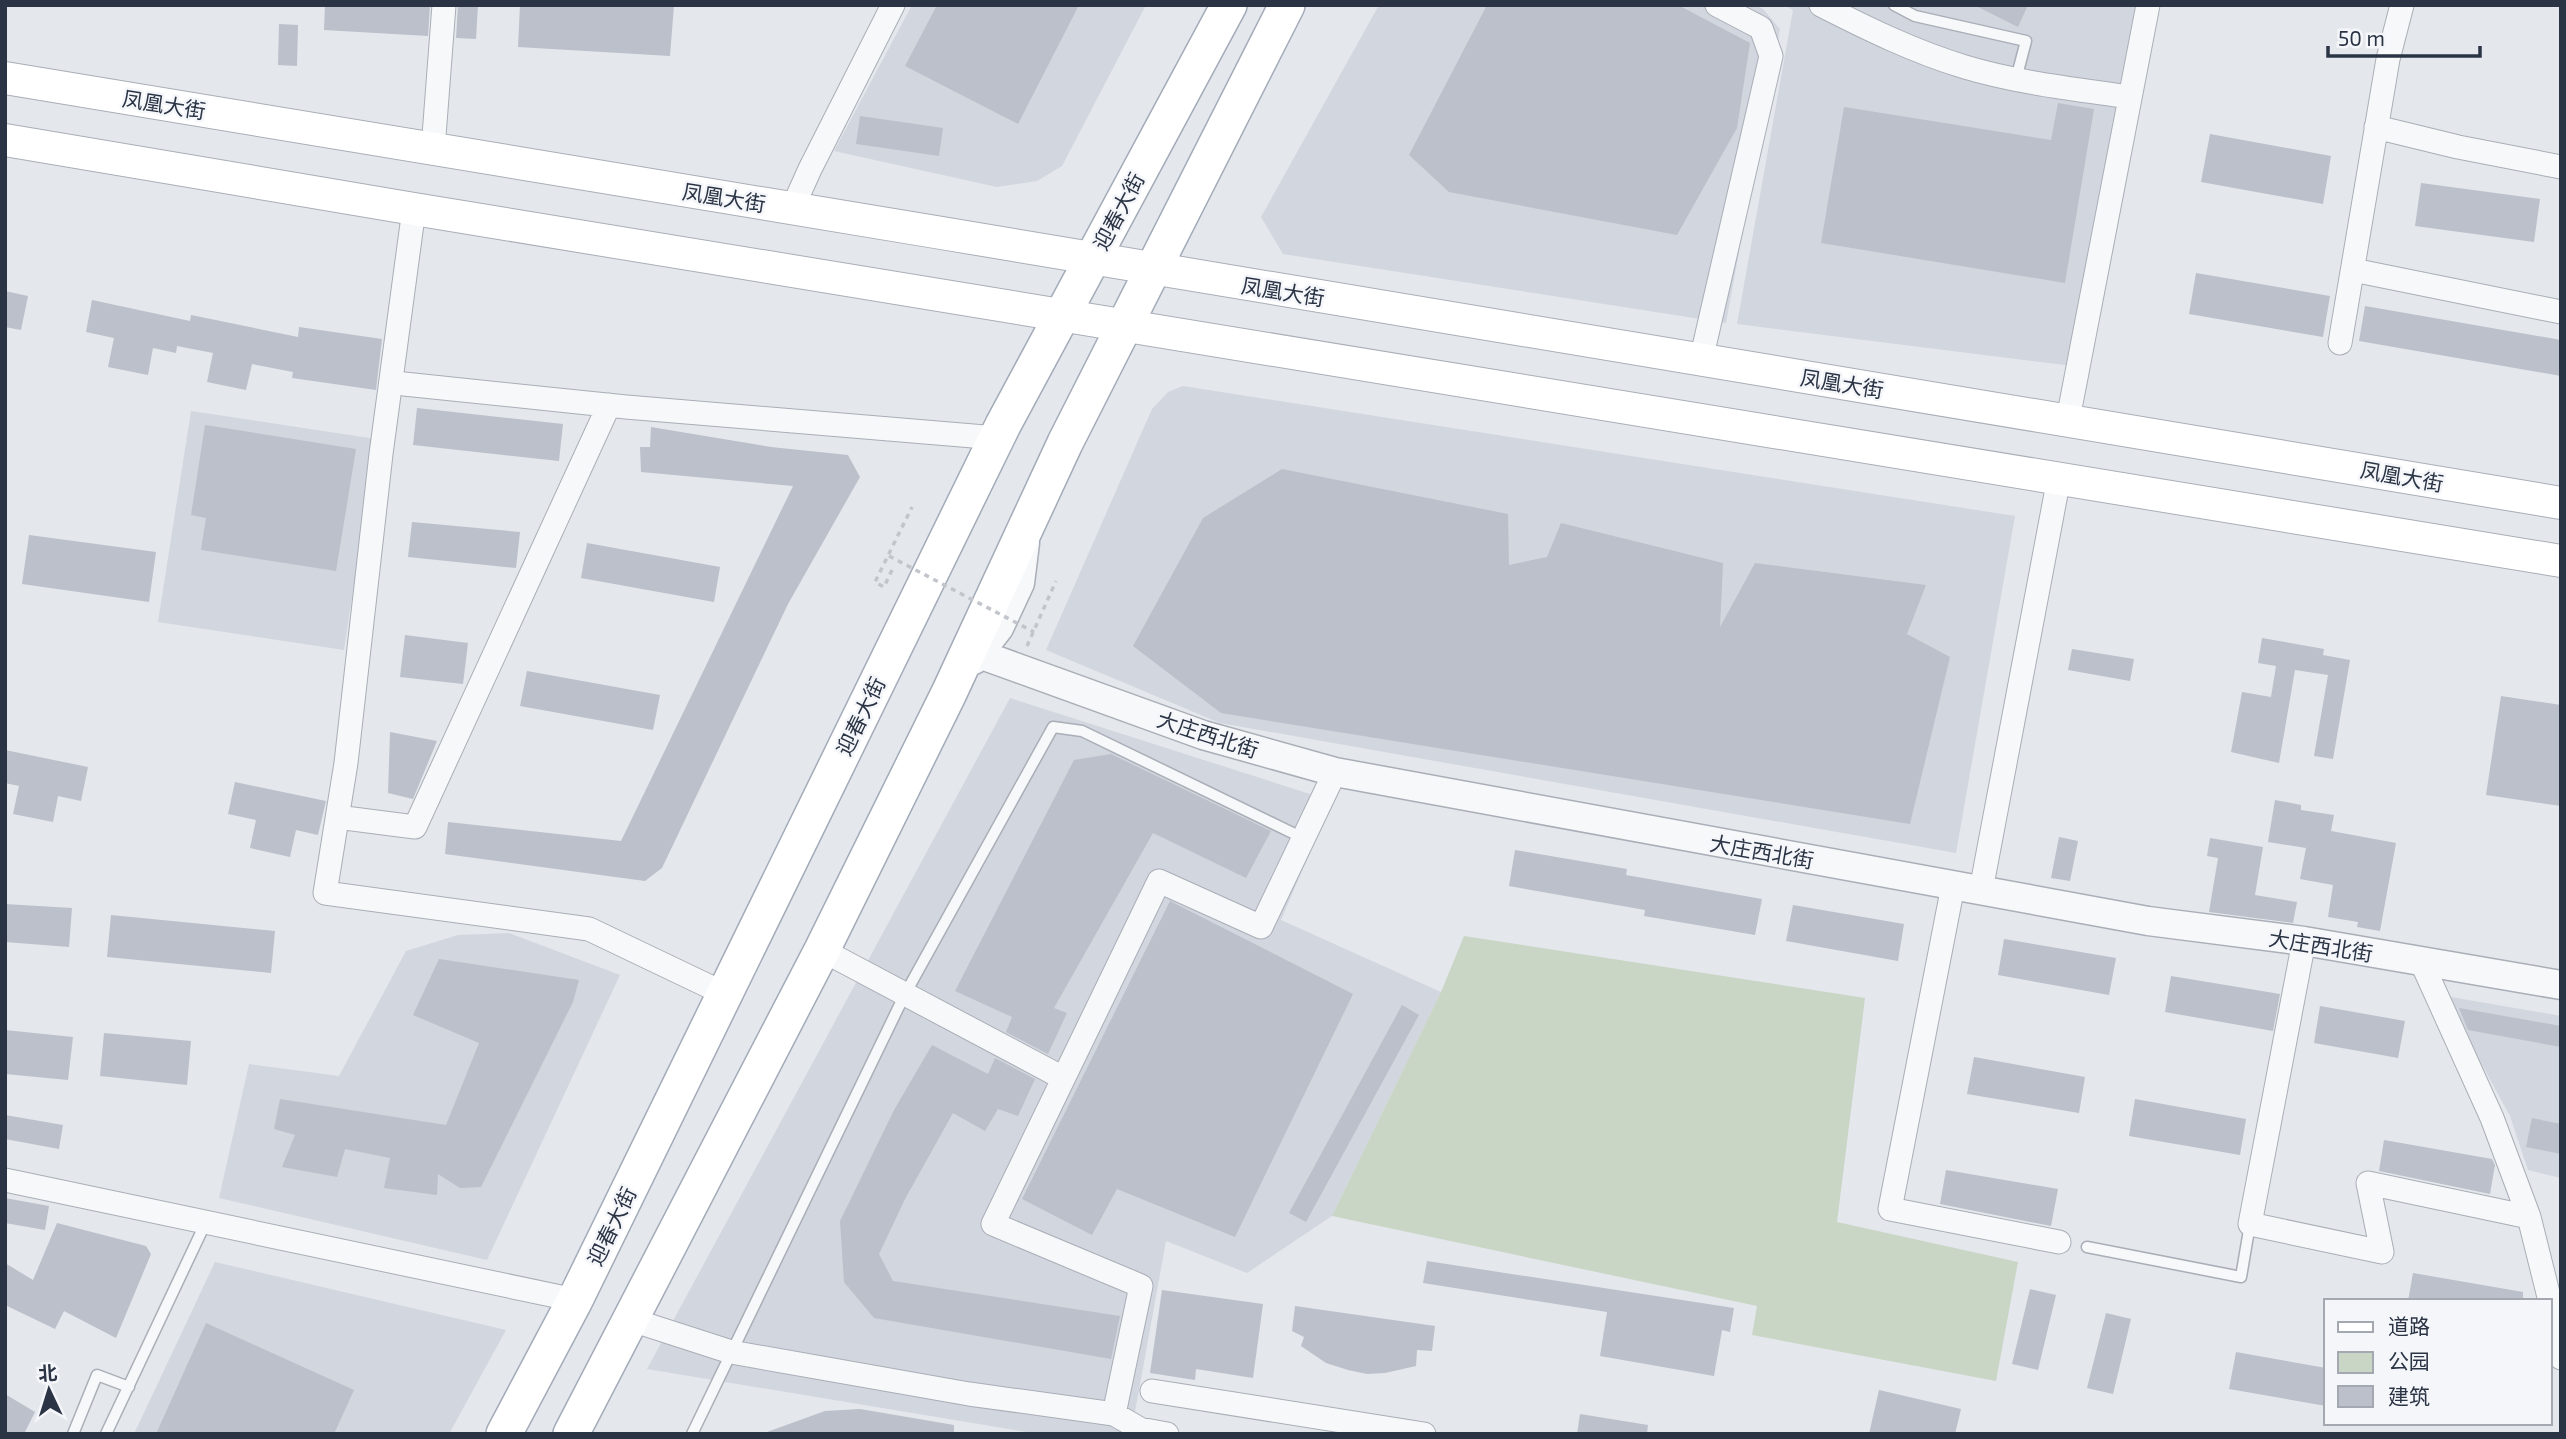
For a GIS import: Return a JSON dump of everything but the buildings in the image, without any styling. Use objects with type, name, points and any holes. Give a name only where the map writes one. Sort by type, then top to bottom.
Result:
[{"type":"main road","name":"迎春大街","points":[[505,1434],[575,1300],[997,438],[1229,5]]},
{"type":"main road","points":[[572,1434],[822,950],[949,693],[1065,443],[1287,5]]},
{"type":"main road","name":"凤凰大街","points":[[5,78],[2561,503]]},
{"type":"main road","points":[[5,140],[2561,561]]},
{"type":"street","points":[[433,149],[444,5]]},
{"type":"street","points":[[792,209],[893,5]]},
{"type":"street","points":[[1701,360],[1771,56],[1761,28],[1717,5]]},
{"type":"street","points":[[1821,5],[1887,39],[1965,68],[2130,97]]},
{"type":"street","points":[[2068,419],[2148,5]]},
{"type":"street","points":[[2340,343],[2388,59],[2402,5]]},
{"type":"street","points":[[2376,127],[2458,147],[2561,167]]},
{"type":"street","points":[[414,209],[381,454],[346,763],[325,893],[589,929],[725,994]]},
{"type":"street","points":[[2353,270],[2561,312]]},
{"type":"street","points":[[404,384],[609,405],[997,438]]},
{"type":"street","points":[[345,818],[415,827],[609,405]]},
{"type":"street","points":[[1981,890],[2059,478]]},
{"type":"street","points":[[949,693],[999,628],[1020,583],[1027,523]]},
{"type":"street","name":"大庄西北街","points":[[979,653],[1203,735],[1335,772],[2148,921],[2304,941],[2561,985]]},
{"type":"street","points":[[1114,1414],[1141,1286],[993,1224],[1159,881],[1261,927],[1335,772]]},
{"type":"street","points":[[1953,886],[1889,1209],[2059,1242]]},
{"type":"street","points":[[2304,941],[2250,1224],[2382,1252],[2368,1183],[2529,1217]]},
{"type":"street","points":[[822,950],[904,996],[1063,1078]]},
{"type":"street","points":[[2421,961],[2492,1118],[2529,1217],[2549,1299]]},
{"type":"street","points":[[5,1180],[575,1300]]},
{"type":"street","points":[[2552,1312],[2561,1358]]},
{"type":"street","points":[[632,1320],[731,1352],[969,1394],[1114,1414],[1140,1429],[1167,1434]]},
{"type":"street","points":[[1153,1391],[1424,1434]]},
{"type":"lane","points":[[1894,5],[1915,16],[2026,41],[2017,79]]},
{"type":"lane","points":[[692,1434],[904,996],[1053,727],[1083,731],[1303,838]]},
{"type":"lane","points":[[106,1434],[205,1222]]},
{"type":"lane","points":[[2087,1247],[2241,1277],[2250,1224]]},
{"type":"lane","points":[[73,1434],[97,1375],[129,1387]]},
{"type":"path","points":[[892,570],[884,587],[875,583],[912,507]]},
{"type":"path","points":[[889,556],[1034,632]]},
{"type":"path","points":[[1022,656],[1056,581]]},
{"type":"shaded area","points":[[912,5],[1146,5],[1062,166],[1037,181],[997,187],[834,151]]},
{"type":"shaded area","points":[[1379,5],[1756,5],[1763,9],[1780,29],[1726,323],[1283,254],[1261,217]]},
{"type":"shaded area","points":[[1784,5],[2139,5],[2073,366],[1737,324],[1793,10]]},
{"type":"shaded area","points":[[1183,386],[2015,516],[1956,853],[1220,723],[1046,650],[1152,409],[1168,392]]},
{"type":"shaded area","points":[[191,411],[376,439],[344,650],[158,622]]},
{"type":"shaded area","points":[[1010,698],[1332,801],[1281,920],[1441,992],[1332,1216],[1247,1273],[1166,1241],[1131,1434],[1039,1434],[647,1369]]},
{"type":"shaded area","points":[[509,933],[620,975],[487,1260],[219,1198],[249,1064],[339,1076],[406,951],[458,935]]},
{"type":"shaded area","points":[[2451,997],[2561,1016],[2561,1178],[2528,1170],[2510,1116],[2446,999]]},
{"type":"shaded area","points":[[215,1262],[506,1330],[449,1434],[134,1434]]},
{"type":"green space","points":[[1464,936],[1865,998],[1837,1222],[2018,1262],[1996,1381],[1752,1335],[1757,1306],[1332,1216],[1441,992]]}]
